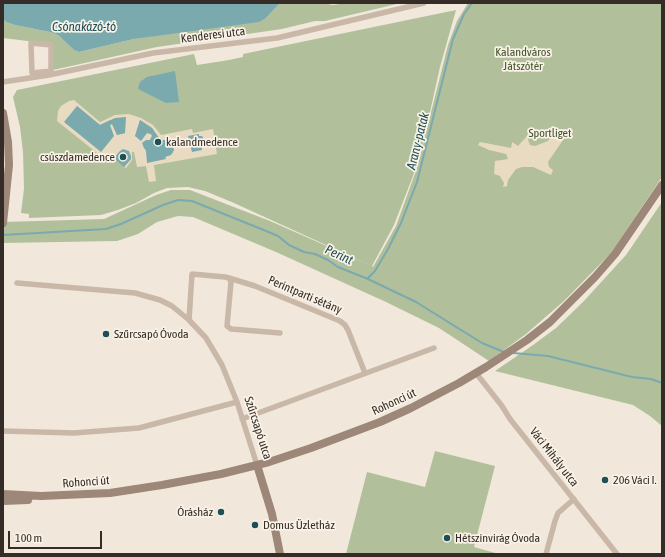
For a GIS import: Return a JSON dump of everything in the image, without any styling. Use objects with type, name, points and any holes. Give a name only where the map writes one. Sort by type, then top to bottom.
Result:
[{"type":"main road","points":[[3,113],[9,152],[9,178],[4,220]]},
{"type":"main road","name":"Rohonci út","points":[[4,496],[57,496],[110,493],[162,486],[222,474],[257,465],[311,448],[380,422],[430,398],[488,366],[527,340],[550,322],[595,277],[627,237],[662,185]]},
{"type":"main road","name":"Szűrcsapó utca","points":[[257,465],[272,514],[280,554]]},
{"type":"street","name":"Kenderesi utca","points":[[3,82],[49,75],[153,53],[277,38],[424,3]]},
{"type":"street","points":[[30,43],[51,45],[51,71],[32,73],[30,43]]},
{"type":"street","points":[[189,320],[192,274],[229,278],[231,282],[227,326],[231,329],[280,333]]},
{"type":"street","name":"Perintparti sétány","points":[[229,278],[255,286],[340,321],[348,330],[365,373]]},
{"type":"street","name":"Szűrcsapó utca","points":[[17,283],[136,293],[168,303],[189,320],[206,338],[225,370],[257,465]]},
{"type":"street","points":[[242,419],[434,348]]},
{"type":"street","name":"Váci Mihály utca","points":[[476,373],[502,406],[510,419],[617,554]]},
{"type":"street","points":[[3,431],[74,433],[139,428],[237,402]]},
{"type":"street","points":[[546,554],[558,513],[574,499]]},
{"type":"green space","points":[[280,3],[322,3],[333,5],[346,3],[401,3],[325,21],[315,21],[282,29],[157,47],[53,70],[52,44],[3,38],[3,19],[6,22],[15,25],[58,35],[74,50],[79,52],[134,39],[266,18]]},
{"type":"green space","name":"Sportliget","points":[[468,3],[662,3],[662,177],[611,253],[564,301],[526,334],[489,361],[439,328],[386,302],[276,252],[193,217],[178,216],[157,222],[138,234],[117,241],[3,243],[3,222],[104,219],[156,195],[171,190],[190,190],[270,221],[373,267],[396,226],[417,168],[448,45],[457,21]]},
{"type":"green space","points":[[456,10],[440,67],[424,139],[413,176],[394,225],[372,266],[234,203],[205,191],[188,187],[167,188],[136,203],[101,215],[29,218],[29,214],[21,213],[24,189],[23,152],[20,127],[13,97],[17,90],[194,54],[197,65],[229,60],[243,57],[243,54]]},
{"type":"green space","points":[[662,202],[662,426],[633,405],[495,371],[556,328],[583,302],[626,255]]},
{"type":"green space","points":[[435,451],[495,466],[474,547],[499,554],[346,554],[367,472],[425,487]]},
{"type":"shaded area","points":[[74,100],[100,122],[115,115],[129,114],[141,118],[153,125],[161,135],[192,129],[193,133],[213,129],[217,154],[154,165],[156,181],[149,182],[146,166],[137,167],[134,152],[132,152],[132,160],[126,168],[124,167],[131,159],[120,151],[114,158],[111,156],[107,161],[57,121],[58,111],[61,106]],"holes":[[[77,106],[100,125],[110,120],[125,133],[117,135],[112,124],[110,125],[101,152]],[[140,120],[152,128],[159,138],[165,140],[173,153],[165,157],[166,159],[147,154],[143,145],[150,140],[152,136],[151,134],[147,133],[141,140],[135,136]]]},
{"type":"shaded area","points":[[553,134],[563,140],[548,162],[549,167],[553,170],[551,175],[533,167],[522,167],[516,169],[508,180],[507,186],[503,187],[504,183],[500,176],[494,174],[495,161],[508,159],[506,154],[489,150],[478,145],[480,142],[511,148],[512,142],[518,146],[527,136],[529,137],[528,140],[530,145],[535,146],[548,141]]},
{"type":"water","name":"Csónakázó-tó","points":[[3,3],[280,3],[266,18],[259,22],[134,39],[79,52],[74,50],[58,35],[6,22],[3,19]]},
{"type":"water","points":[[175,71],[179,102],[166,103],[138,88],[140,82],[147,77]]},
{"type":"water","points":[[77,106],[100,125],[115,118],[126,117],[125,133],[117,135],[112,124],[110,125],[114,136],[101,152],[64,122]]},
{"type":"water","name":"kalandmedence","points":[[140,120],[152,128],[159,138],[162,140],[168,140],[172,143],[174,150],[171,155],[165,157],[166,159],[147,163],[146,150],[142,143],[146,140],[150,140],[152,136],[151,134],[147,133],[141,141],[135,136]]},
{"type":"water","points":[[199,134],[199,136],[202,136],[205,141],[204,146],[202,147],[202,150],[192,152],[188,136]]},
{"type":"water","name":"csúszdamedence","points":[[123,149],[129,151],[131,156],[131,159],[124,167],[114,158]]},
{"type":"waterway","name":"Arany-patak","points":[[368,278],[375,271],[388,249],[401,223],[417,182],[453,39],[464,14],[472,3]]},
{"type":"waterway","name":"Perint","points":[[3,235],[106,229],[178,200],[192,201],[278,236],[289,245],[304,252],[315,254],[338,267],[368,279],[416,302],[482,343],[504,352]]},
{"type":"waterway","name":"Perint","points":[[513,353],[548,356],[632,377],[651,379],[662,383]]},
{"type":"place","name":"kalandmedence","points":[[158,142]]},
{"type":"place","name":"csúszdamedence","points":[[123,157]]},
{"type":"place","name":"Szűrcsapó Óvoda","points":[[106,334]]},
{"type":"place","name":"206 Váci I.","points":[[605,480]]},
{"type":"place","name":"Órásház","points":[[221,512]]},
{"type":"place","name":"Domus Üzletház","points":[[255,525]]},
{"type":"place","name":"Hétszínvirág Óvoda","points":[[447,538]]},
{"type":"park label","name":"Kalandváros Játszótér","points":[[523,59]]}]
